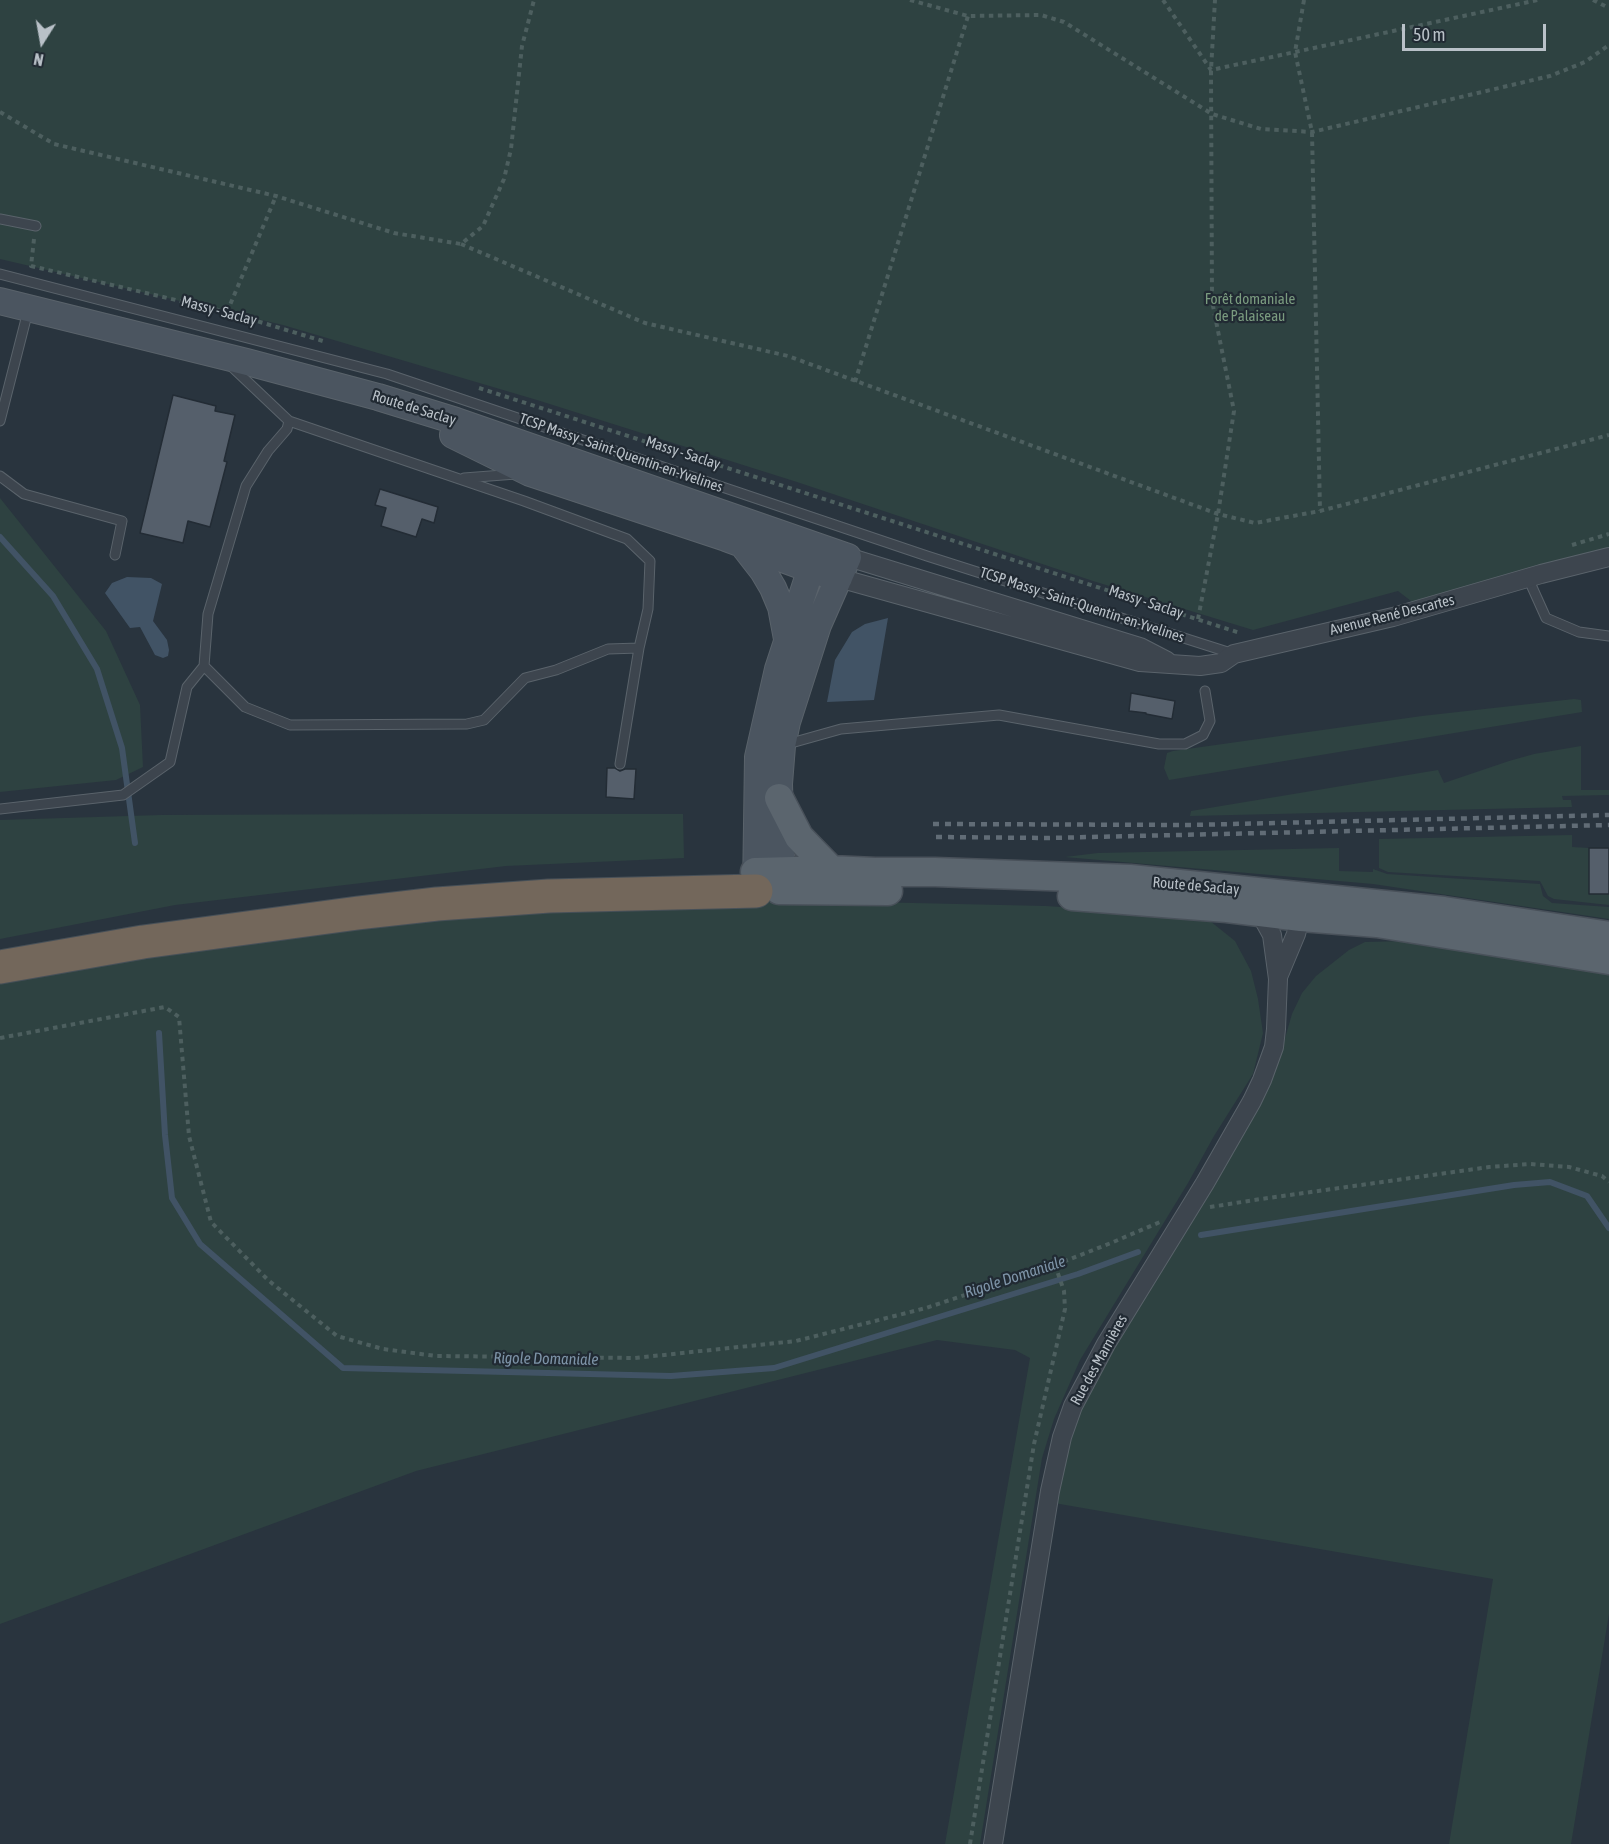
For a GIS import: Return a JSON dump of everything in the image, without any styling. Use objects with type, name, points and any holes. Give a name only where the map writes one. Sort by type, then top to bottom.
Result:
[{"type":"highway","points":[[0,948],[135,923],[379,893],[530,878],[769,881]]},
{"type":"highway","points":[[0,967],[143,942],[437,904],[769,881]]},
{"type":"main road","name":"Route de Saclay","points":[[0,301],[378,397],[456,421],[844,568]]},
{"type":"main road","points":[[378,397],[530,473],[741,544],[814,558],[778,669],[758,757],[769,881]]},
{"type":"main road","points":[[741,544],[763,571],[773,588],[788,640]]},
{"type":"main road","points":[[769,881],[779,798],[782,746],[787,722],[818,625],[844,568]]},
{"type":"main road","points":[[779,798],[799,837],[831,870]]},
{"type":"main road","name":"Route de Saclay","points":[[769,881],[831,870],[1130,879],[1254,901],[1303,906],[1444,911],[1609,936]]},
{"type":"main road","name":"Route de Saclay","points":[[769,881],[871,891],[975,889],[1181,904],[1254,901]]},
{"type":"main road","name":"Route de Saclay","points":[[1303,906],[1377,923],[1609,960]]},
{"type":"street","name":"Avenue René Descartes","points":[[844,568],[1140,647],[1174,664],[1200,666],[1221,663],[1234,654],[1393,617],[1609,557]]},
{"type":"street","name":"Rue des Marnières","points":[[993,1844],[1048,1501],[1062,1437],[1072,1406],[1091,1370],[1205,1183],[1262,1080],[1274,1047],[1278,979],[1272,935],[1254,901]]},
{"type":"street","name":"Rue des Marnières","points":[[1278,979],[1296,934],[1303,906]]},
{"type":"lane","points":[[0,219],[36,226]]},
{"type":"lane","name":"TCSP Massy - Saint-Quentin-en-Yvelines","points":[[0,274],[387,374],[927,556],[1234,654]]},
{"type":"lane","points":[[0,421],[28,308]]},
{"type":"lane","points":[[220,356],[289,421],[458,478],[627,539],[650,561],[648,609],[639,648],[620,764]]},
{"type":"lane","points":[[0,809],[123,795],[171,762],[187,687],[204,666],[208,614],[246,486],[268,451],[287,429],[289,421]]},
{"type":"lane","points":[[458,478],[530,473]]},
{"type":"lane","points":[[0,476],[24,494],[122,521],[115,555]]},
{"type":"lane","points":[[1528,578],[1546,618],[1579,632],[1609,636]]},
{"type":"lane","points":[[204,666],[245,707],[290,725],[467,724],[484,720],[525,678],[556,670],[608,649],[639,648]]},
{"type":"lane","points":[[782,746],[841,729],[999,715],[1159,744],[1185,744],[1203,735],[1210,721],[1205,691]]},
{"type":"path","points":[[461,244],[483,226],[504,179],[511,149],[522,46],[534,0]]},
{"type":"path","points":[[910,0],[968,16],[1041,15],[1064,22],[1212,114],[1261,129],[1312,132],[1550,76],[1585,62],[1609,45]]},
{"type":"path","points":[[1163,0],[1211,70]]},
{"type":"path","points":[[1198,619],[1218,514],[1234,411],[1212,301],[1211,70],[1215,0]]},
{"type":"path","points":[[1305,0],[1295,52],[1312,132],[1320,512]]},
{"type":"path","points":[[1211,70],[1538,0]]},
{"type":"path","points":[[1593,0],[1609,8]]},
{"type":"path","points":[[855,382],[968,16]]},
{"type":"path","points":[[0,112],[54,144],[276,196],[394,233],[461,244],[645,323],[788,356],[1218,514],[1255,523],[1320,512],[1609,435]]},
{"type":"path","points":[[220,330],[276,196]]},
{"type":"path","name":"Massy - Saclay","points":[[36,226],[31,266],[227,312],[327,342]]},
{"type":"path","name":"Massy - Saclay","points":[[471,386],[1245,635]]},
{"type":"path","points":[[0,1038],[165,1007],[179,1017],[189,1136],[211,1222],[268,1280],[337,1336],[383,1349],[436,1356],[635,1358],[796,1341],[926,1308],[1111,1244],[1167,1219]]},
{"type":"path","points":[[1203,1208],[1489,1167],[1530,1164],[1569,1167],[1602,1176],[1609,1182]]},
{"type":"path","points":[[970,1844],[1034,1444],[1065,1308],[1064,1291],[1054,1265]]},
{"type":"green space","name":"Forêt domaniale de Palaiseau","points":[[0,0],[1609,0],[1609,552],[1415,604],[1398,591],[1253,630],[1093,581],[797,482],[537,400],[283,325],[0,259]]},
{"type":"green space","points":[[0,498],[106,631],[140,705],[143,767],[116,780],[0,792]]},
{"type":"green space","points":[[1581,700],[1582,712],[1169,780],[1164,768],[1167,753],[1173,751],[1422,716]]},
{"type":"green space","points":[[1581,746],[1581,790],[1609,790],[1609,795],[1562,796],[1563,800],[1571,800],[1572,807],[1190,816],[1191,811],[1438,770],[1444,783],[1534,754]]},
{"type":"green space","points":[[683,814],[684,858],[506,866],[175,905],[0,939],[0,820],[161,815]]},
{"type":"green space","points":[[1572,835],[1572,847],[1589,848],[1589,894],[1609,894],[1609,905],[1554,899],[1548,896],[1540,881],[1388,872],[1379,868],[1379,839]]},
{"type":"green space","points":[[1339,848],[1339,871],[1373,872],[1373,869],[1387,874],[1540,884],[1543,896],[1552,903],[1609,907],[1609,919],[1373,884],[1065,857],[1098,853]]},
{"type":"green space","points":[[781,900],[1046,906],[1164,914],[1210,921],[1235,941],[1251,971],[1258,999],[1263,1033],[1253,1074],[1080,1360],[1054,1419],[1042,1458],[980,1844],[945,1844],[1030,1358],[1015,1350],[937,1340],[416,1471],[0,1624],[0,976],[454,915],[611,905]]},
{"type":"green space","points":[[1407,941],[1609,971],[1609,1614],[1571,1844],[1449,1844],[1493,1579],[1054,1503],[1067,1443],[1099,1366],[1283,1045],[1292,1014],[1302,993],[1316,976],[1349,950],[1365,942]]},
{"type":"water","points":[[127,577],[151,578],[162,584],[153,621],[167,640],[168,656],[163,658],[155,655],[140,627],[130,628],[105,593],[112,583]]},
{"type":"water","points":[[888,618],[874,700],[827,702],[835,660],[852,632],[865,624]]},
{"type":"building","points":[[173,395],[216,406],[215,411],[235,415],[224,461],[227,462],[210,527],[188,521],[183,543],[140,533]]},
{"type":"building","points":[[380,489],[438,507],[434,523],[422,519],[416,537],[381,526],[386,508],[375,505]]},
{"type":"building","points":[[1131,693],[1175,701],[1172,719],[1129,711]]},
{"type":"building","points":[[607,768],[620,771],[636,769],[634,799],[606,797]]},
{"type":"building","points":[[1589,848],[1609,848],[1609,894],[1589,894]]},
{"type":"waterway","points":[[0,537],[53,596],[97,669],[122,748],[135,843]]},
{"type":"waterway","name":"Rigole Domaniale","points":[[159,1033],[165,1135],[172,1198],[200,1244],[343,1368],[671,1376],[774,1368],[1078,1274],[1138,1252]]},
{"type":"waterway","name":"Rigole Domaniale","points":[[1201,1235],[1514,1185],[1550,1182],[1587,1196],[1609,1228]]},
{"type":"railway","points":[[933,824],[1191,825],[1609,815]]},
{"type":"railway","points":[[936,837],[1048,838],[1609,825]]}]
